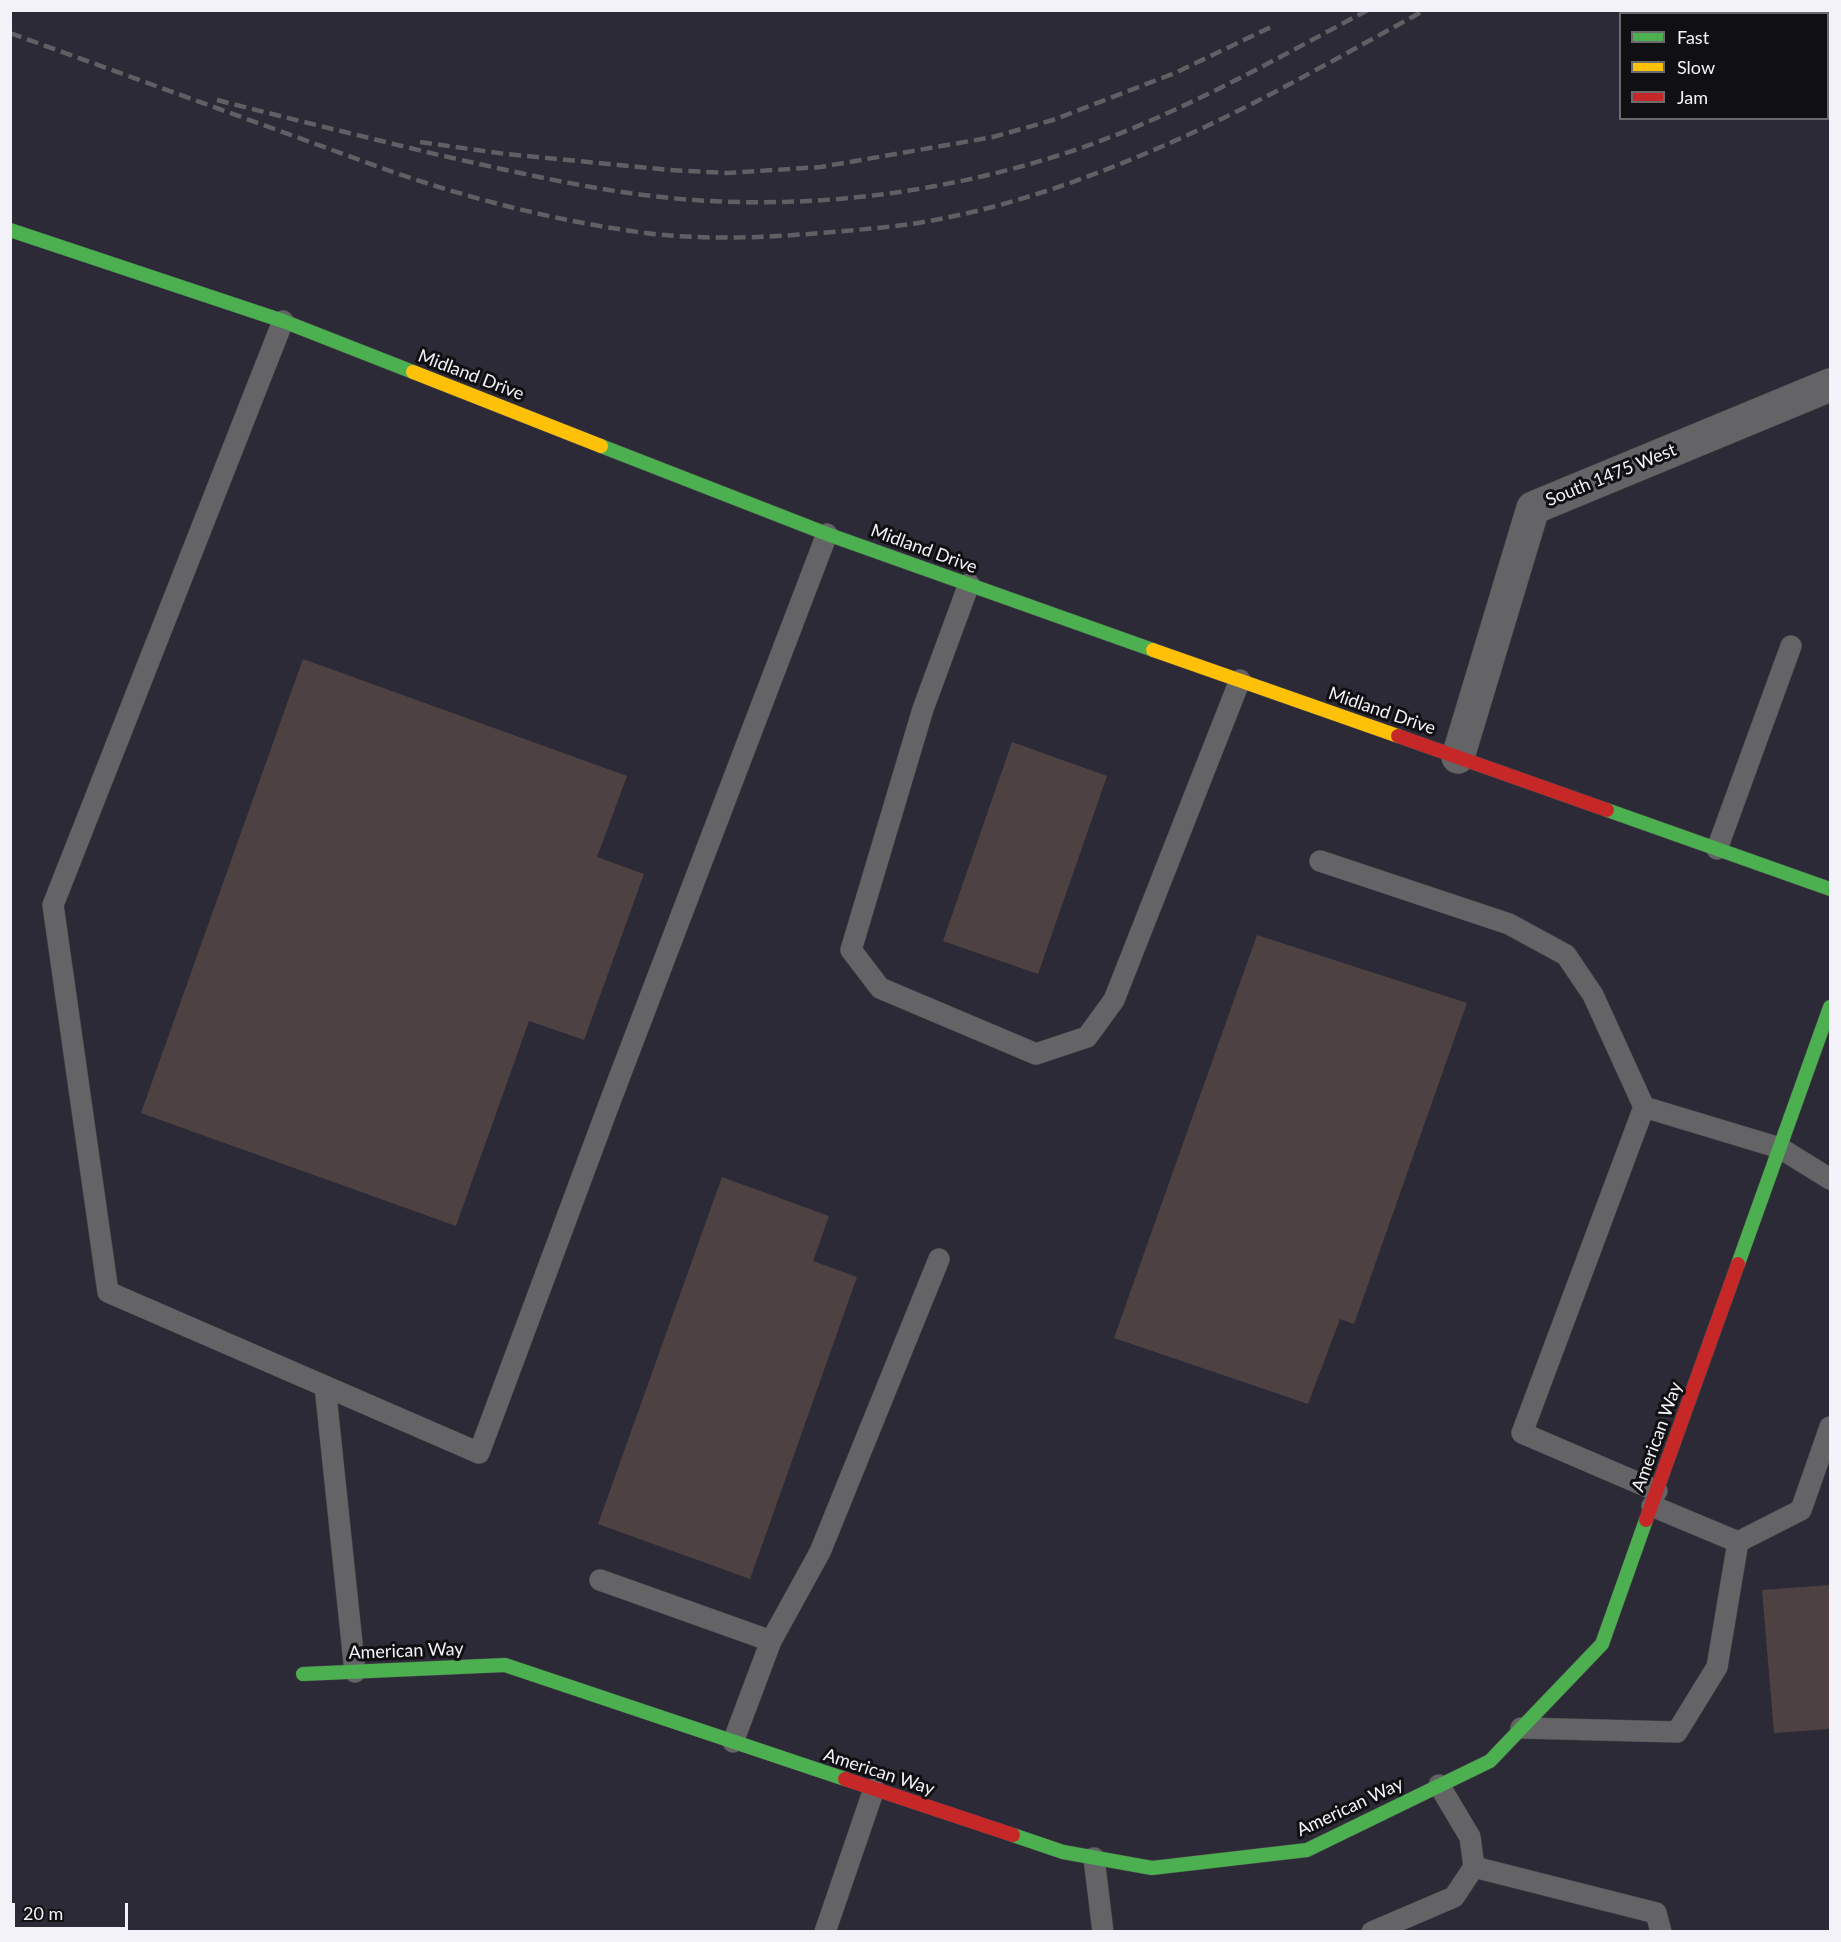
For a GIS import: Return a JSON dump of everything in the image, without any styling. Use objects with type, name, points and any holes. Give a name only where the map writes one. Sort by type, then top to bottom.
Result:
[{"type":"street","name":"Midland Drive","points":[[10,230],[283,321],[827,534],[1830,889]]},
{"type":"street","name":"South 1475 West","points":[[1458,757],[1533,508],[1830,385]]},
{"type":"street","name":"American Way","points":[[303,1674],[505,1665],[1063,1852],[1094,1858],[1152,1868],[1307,1850],[1490,1761],[1602,1644],[1830,1007]]},
{"type":"lane","points":[[283,321],[54,905],[108,1292],[479,1453],[611,1099],[827,534]]},
{"type":"lane","points":[[969,584],[923,709],[851,950],[880,988],[1036,1054],[1087,1037],[1114,1000],[1240,680]]},
{"type":"lane","points":[[1717,849],[1791,646]]},
{"type":"lane","points":[[1320,861],[1509,924],[1566,955],[1593,995],[1644,1107],[1522,1432],[1738,1542]]},
{"type":"lane","points":[[1644,1107],[1780,1148],[1830,1179]]},
{"type":"lane","points":[[733,1742],[771,1641],[820,1552],[939,1259]]},
{"type":"lane","points":[[325,1386],[355,1672]]},
{"type":"lane","points":[[1738,1542],[1801,1510],[1830,1427]]},
{"type":"lane","points":[[1521,1728],[1677,1732],[1717,1667],[1738,1542]]},
{"type":"lane","points":[[600,1580],[771,1641]]},
{"type":"lane","points":[[1372,1932],[1454,1897],[1474,1867],[1470,1837],[1439,1785]]},
{"type":"lane","points":[[825,1932],[874,1789]]},
{"type":"lane","points":[[1094,1858],[1103,1932]]},
{"type":"lane","points":[[1474,1867],[1656,1912],[1661,1932]]},
{"type":"shaded area","points":[[11,11],[1830,11],[1830,1931],[11,1931]]},
{"type":"building","points":[[303,659],[627,776],[597,857],[644,874],[584,1040],[529,1021],[456,1226],[141,1113]]},
{"type":"building","points":[[1012,742],[1107,776],[1038,974],[943,941]]},
{"type":"building","points":[[1257,935],[1467,1003],[1354,1324],[1340,1319],[1308,1404],[1114,1338]]},
{"type":"building","points":[[722,1177],[829,1216],[813,1261],[857,1277],[750,1579],[598,1524]]},
{"type":"building","points":[[1830,1585],[1830,1729],[1774,1733],[1762,1590]]},
{"type":"railway","points":[[217,100],[439,155],[598,188],[694,200],[790,202],[839,199],[935,186],[1029,164],[1075,150],[1188,104],[1368,10]]},
{"type":"railway","points":[[10,33],[390,171],[484,200],[548,216],[612,228],[689,237],[732,238],[798,235],[918,223],[981,210],[1043,192],[1104,170],[1197,131],[1296,81],[1425,10]]},
{"type":"railway","points":[[420,142],[506,154],[670,170],[727,173],[821,167],[993,137],[1053,120],[1175,73],[1273,26]]},
{"type":"traffic: fast","points":[[10,230],[283,321],[413,372]]},
{"type":"traffic: fast","points":[[601,446],[827,534],[1153,650]]},
{"type":"traffic: fast","points":[[1607,810],[1830,889]]},
{"type":"traffic: fast","points":[[1738,1264],[1830,1007]]},
{"type":"traffic: fast","points":[[1013,1835],[1063,1852],[1152,1868],[1307,1850],[1490,1761],[1602,1644],[1646,1520]]},
{"type":"traffic: fast","points":[[303,1674],[505,1665],[845,1779]]},
{"type":"traffic: slow","points":[[413,372],[601,446]]},
{"type":"traffic: slow","points":[[1153,650],[1398,736]]},
{"type":"traffic: jam","points":[[1398,736],[1607,810]]},
{"type":"traffic: jam","points":[[1646,1520],[1738,1264]]},
{"type":"traffic: jam","points":[[845,1779],[1013,1835]]}]
